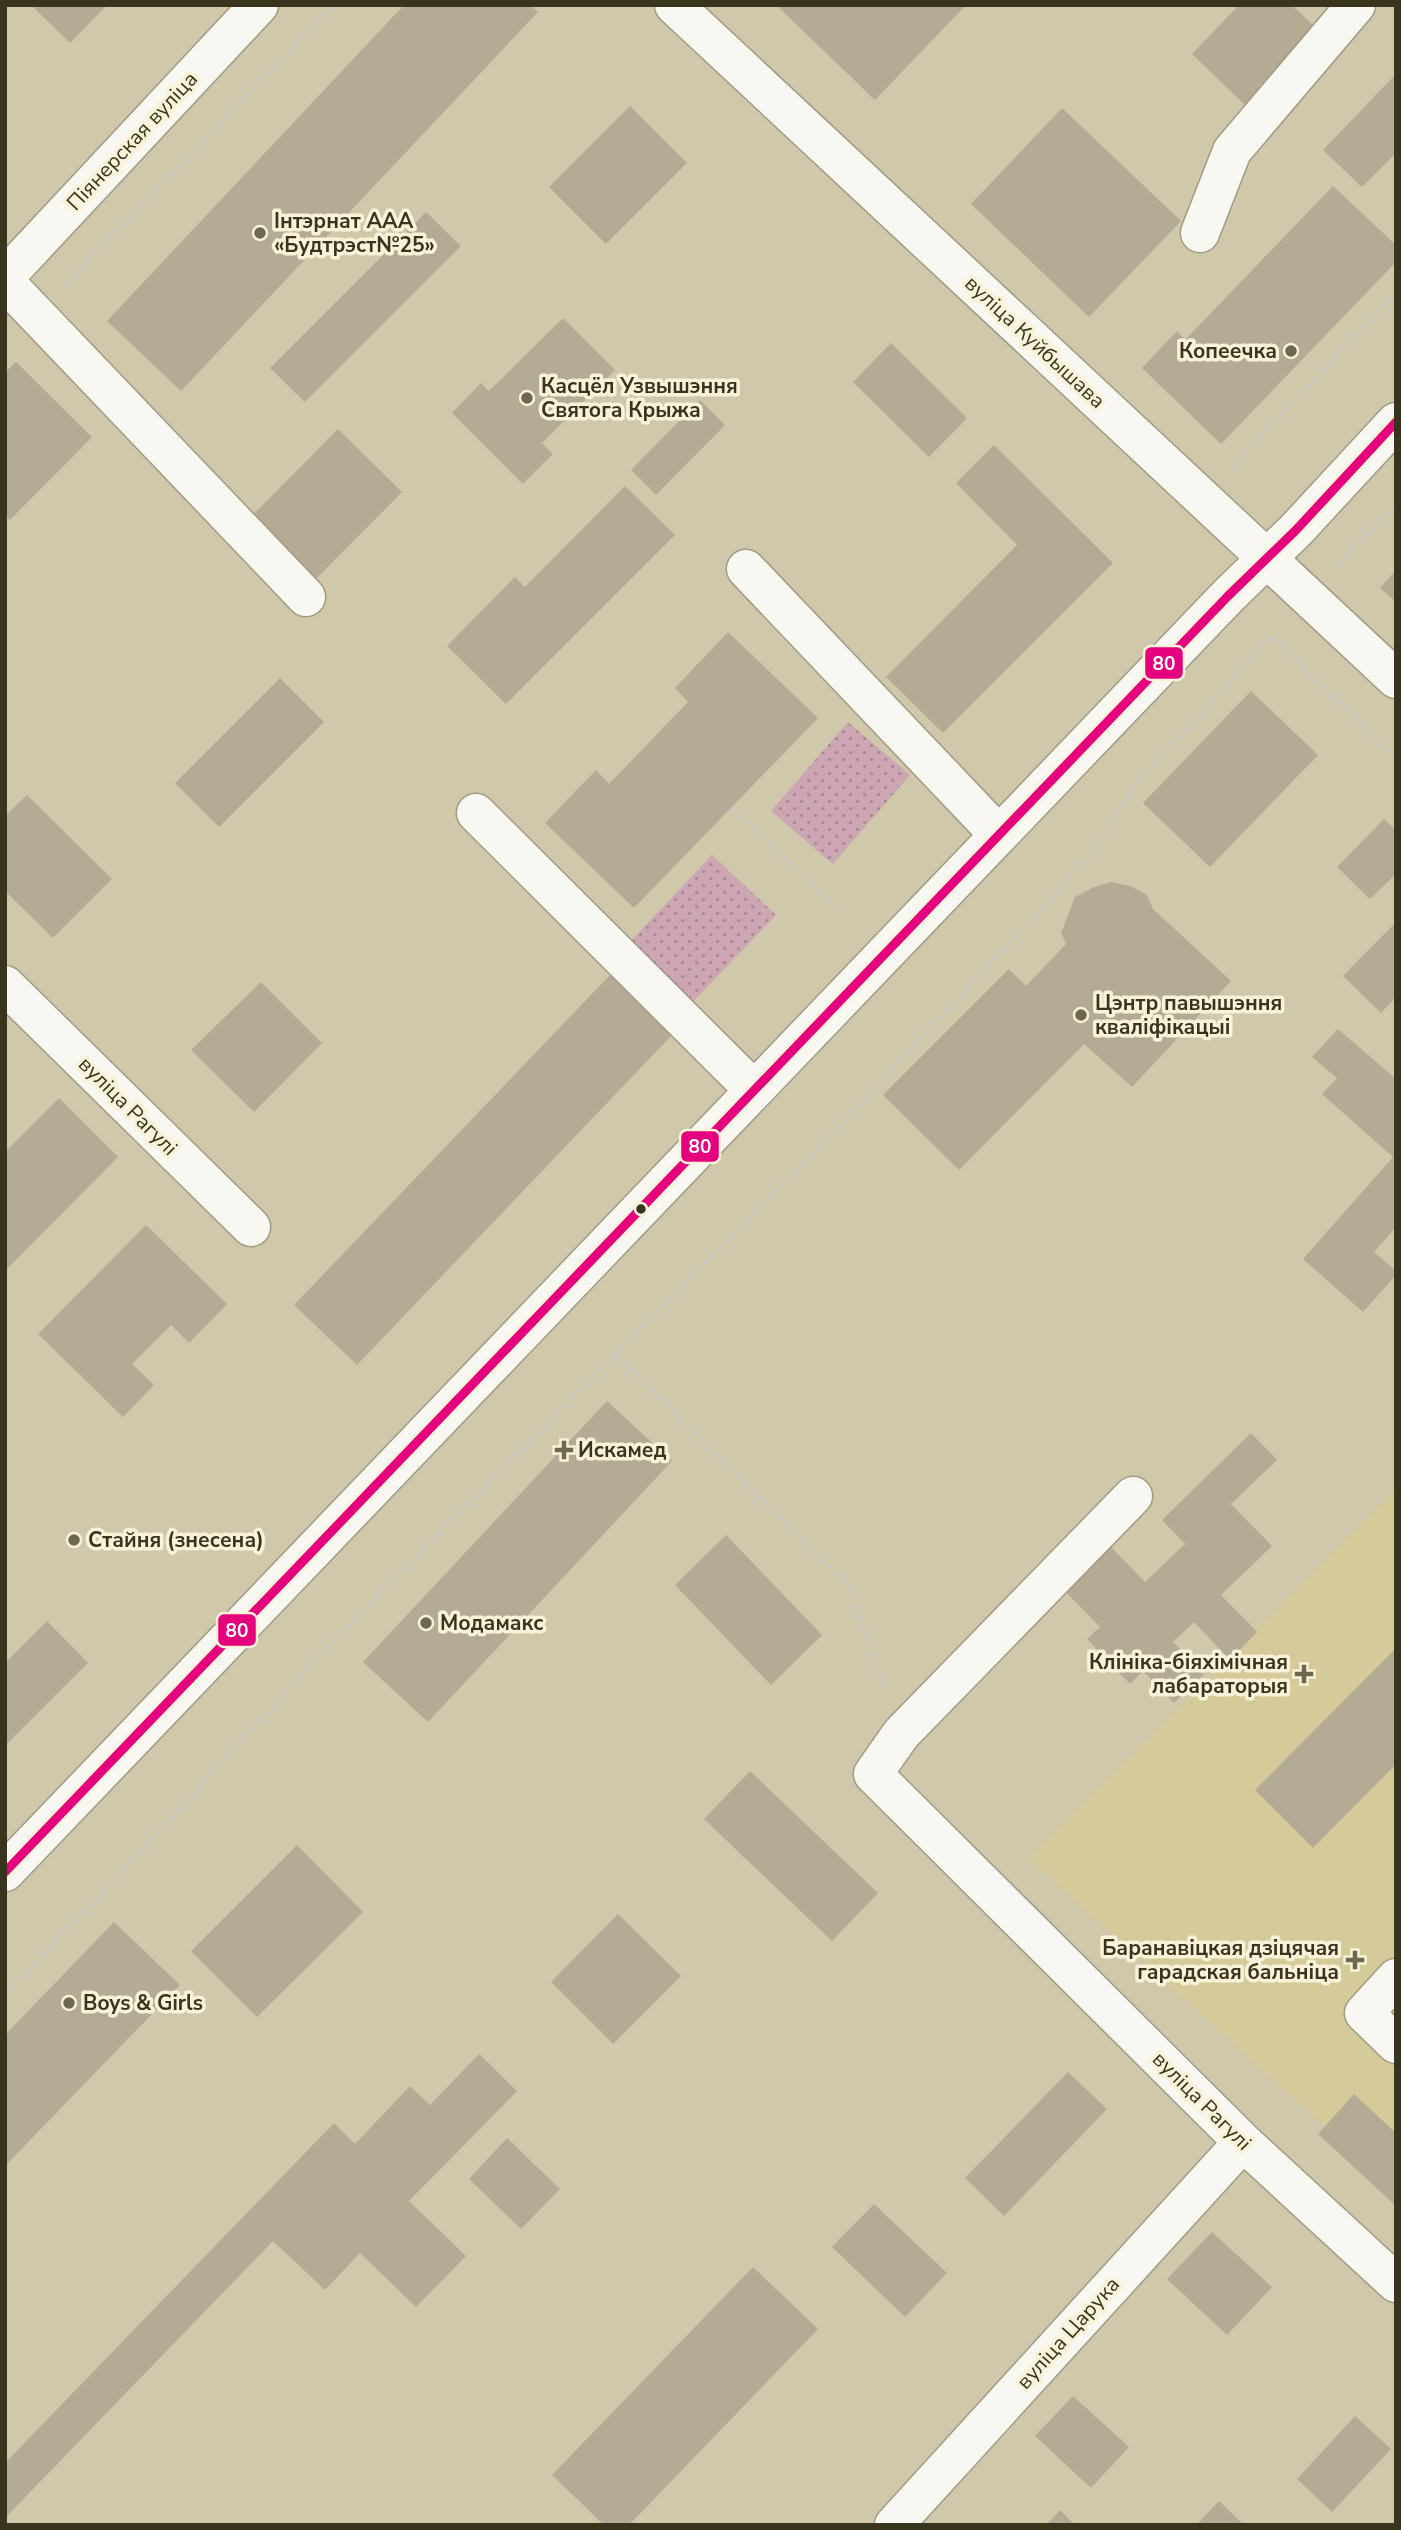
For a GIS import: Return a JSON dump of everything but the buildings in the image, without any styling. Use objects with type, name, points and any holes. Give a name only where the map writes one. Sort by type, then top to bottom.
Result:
[{"type":"street","name":"Піянерская вуліца","points":[[5,279],[258,5]]},
{"type":"street","name":"вуліца Куйбышава","points":[[674,5],[1396,679]]},
{"type":"street","points":[[1200,233],[1232,151],[1356,5]]},
{"type":"street","points":[[5,279],[35,314],[306,597]]},
{"type":"street","points":[[5,1872],[1266,557],[1296,530],[1396,422]]},
{"type":"street","points":[[746,569],[999,835]]},
{"type":"street","points":[[476,813],[754,1090]]},
{"type":"street","name":"вуліца Рагулі","points":[[5,985],[251,1227]]},
{"type":"street","points":[[901,1734],[1133,1496]]},
{"type":"street","name":"вуліца Рагулі","points":[[901,1734],[873,1773],[1243,2142],[1396,2283]]},
{"type":"street","points":[[1396,1978],[1364,2013],[1396,2044]]},
{"type":"street","name":"вуліца Царука","points":[[894,2525],[1243,2142]]},
{"type":"path","points":[[35,314],[334,5]]},
{"type":"path","points":[[1228,471],[1396,292]]},
{"type":"path","points":[[1336,567],[1396,505]]},
{"type":"path","points":[[5,1993],[117,1878],[322,1652],[836,1130],[1093,853],[1139,782],[1271,636],[1396,758]]},
{"type":"path","points":[[732,807],[834,906]]},
{"type":"path","points":[[615,1354],[849,1587],[901,1734]]},
{"type":"shaded area","points":[[848,722],[910,775],[833,864],[771,811]]},
{"type":"shaded area","points":[[712,855],[776,915],[689,1006],[626,946]]},
{"type":"shaded area","name":"Клініка-біяхімічная лабараторыя","points":[[1396,1489],[1396,2191],[1030,1859]]},
{"type":"transit line","name":"80","points":[[5,1872],[1228,596],[1296,530],[1396,422]]},
{"type":"place","name":"Інтэрнат ААА «Будтрэст№25»","points":[[260,233]]},
{"type":"place","name":"Копеечка","points":[[1291,351]]},
{"type":"place","name":"Касцёл Узвышэння Святога Крыжа","points":[[527,398]]},
{"type":"place","name":"Цэнтр павышэння кваліфікацыі","points":[[1081,1015]]},
{"type":"place","name":"Искамед","points":[[564,1450]]},
{"type":"place","name":"Стайня (знесена)","points":[[74,1540]]},
{"type":"place","name":"Модамакс","points":[[426,1623]]},
{"type":"place","name":"Клініка-біяхімічная лабараторыя","points":[[1304,1674]]},
{"type":"place","name":"Баранавіцкая дзіцячая гарадская бальніца","points":[[1355,1960]]},
{"type":"place","name":"Boys & Girls","points":[[69,2003]]}]
